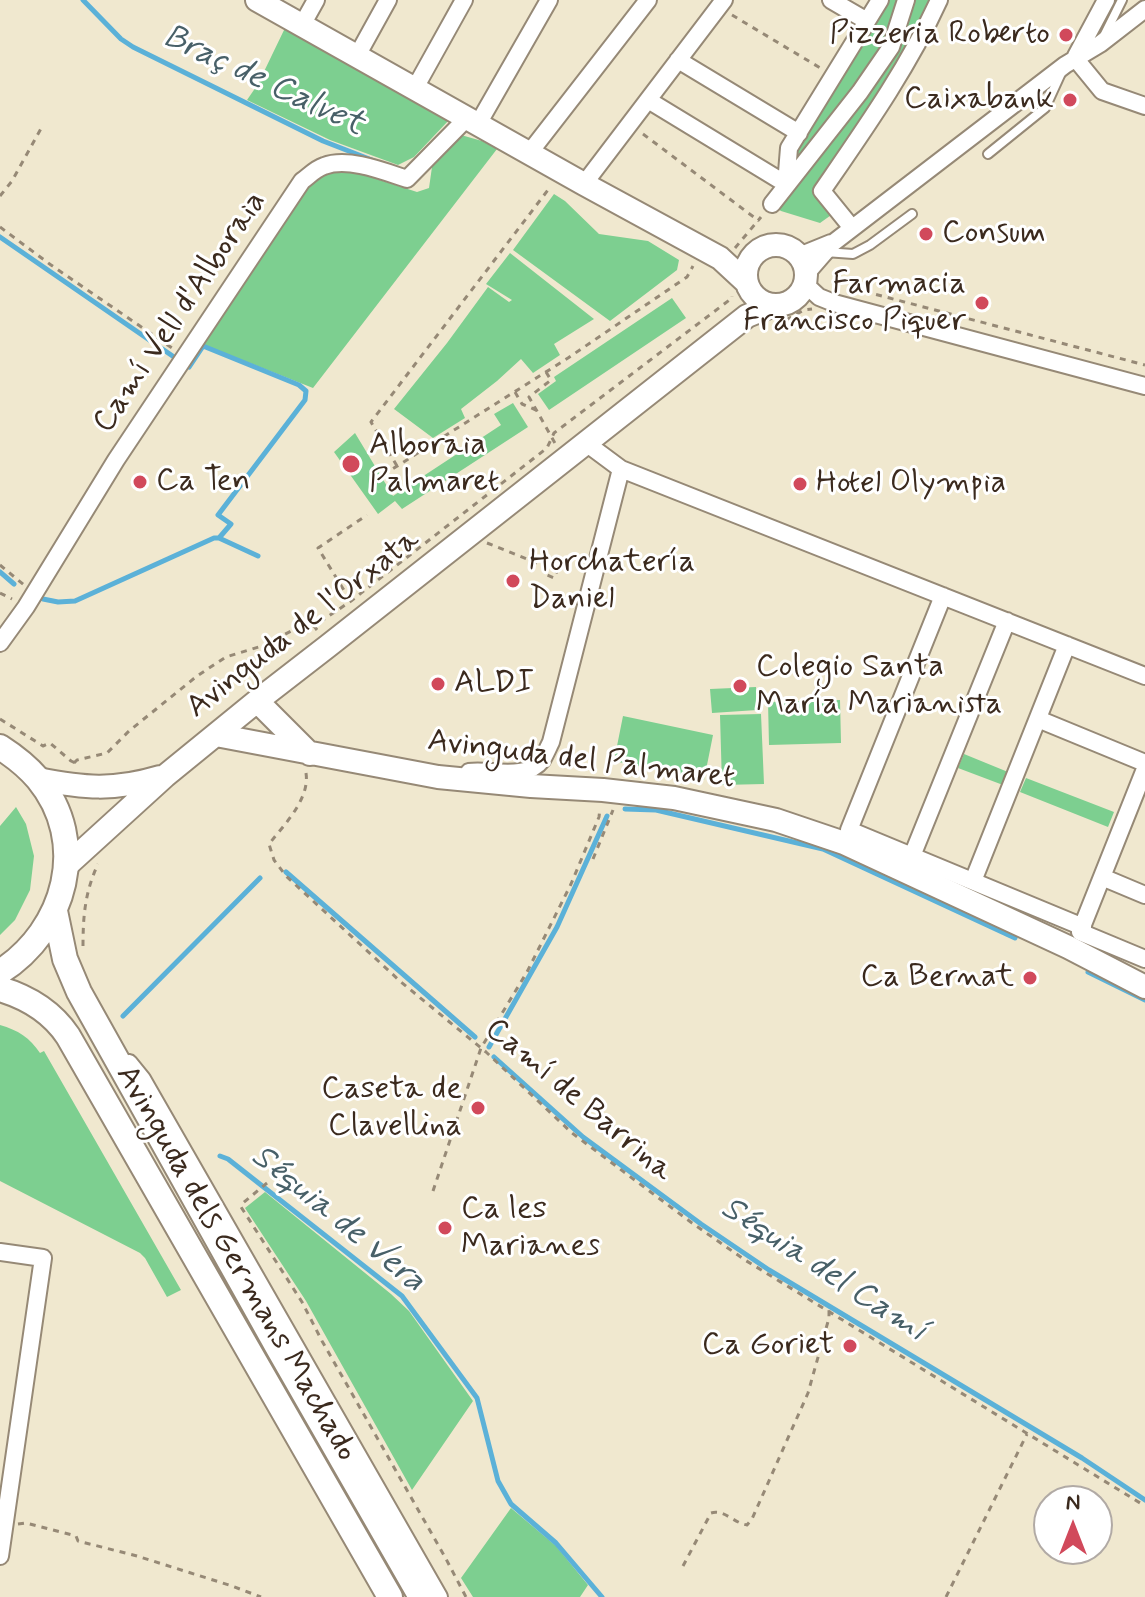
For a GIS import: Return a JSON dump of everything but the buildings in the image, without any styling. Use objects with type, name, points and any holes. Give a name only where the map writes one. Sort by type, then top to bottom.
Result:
[{"type":"main road","points":[[257,0],[584,184],[716,252],[754,253]]},
{"type":"main road","points":[[716,252],[743,288],[775,313],[800,292],[803,271],[792,249],[782,245],[762,247],[754,253],[746,267],[743,288],[747,316]]},
{"type":"main road","name":"Avinguda de l'Orxata","points":[[65,867],[165,776],[257,701],[747,316],[775,313]]},
{"type":"main road","points":[[257,701],[310,754]]},
{"type":"main road","name":"Avinguda del Palmaret","points":[[216,735],[438,777],[674,798],[776,820],[844,843],[1068,947],[1145,987]]},
{"type":"main road","points":[[0,747],[20,761],[47,792],[63,835],[65,867],[62,889],[45,930],[15,963],[0,972]]},
{"type":"main road","name":"Avinguda de l'Orxata","points":[[38,779],[102,788],[136,784],[165,776]]},
{"type":"main road","name":"Avinguda dels Germans Machado","points":[[55,911],[65,959],[79,992],[421,1597]]},
{"type":"main road","name":"Avinguda dels Germans Machado","points":[[0,989],[22,995],[55,1020],[68,1036],[390,1597]]},
{"type":"street","points":[[302,25],[316,0]]},
{"type":"street","points":[[357,56],[388,0]]},
{"type":"street","points":[[415,88],[464,0]]},
{"type":"street","points":[[473,121],[549,0]]},
{"type":"street","points":[[530,152],[648,0]]},
{"type":"street","points":[[831,0],[867,21]]},
{"type":"street","points":[[786,186],[789,148],[880,0]]},
{"type":"street","points":[[772,204],[860,92],[891,47],[906,0]]},
{"type":"street","points":[[852,228],[822,191],[911,54],[939,0]]},
{"type":"street","points":[[1070,61],[1108,2]]},
{"type":"street","points":[[584,184],[721,3]]},
{"type":"street","points":[[1145,9],[1100,44],[1070,61],[852,228],[803,271],[819,297],[834,303],[1145,386]]},
{"type":"street","points":[[678,60],[799,133]]},
{"type":"street","points":[[1070,61],[1102,91],[1145,106]]},
{"type":"street","points":[[648,100],[786,186]]},
{"type":"street","name":"Camí Vell d'Alboraia","points":[[0,643],[26,607],[116,460],[302,181],[326,165],[342,164],[369,167],[407,179],[473,121]]},
{"type":"street","points":[[586,443],[621,469],[1145,676]]},
{"type":"street","points":[[438,777],[480,770],[519,773],[540,762],[551,742],[621,469]]},
{"type":"street","points":[[943,596],[849,830],[973,881],[1145,959]]},
{"type":"street","points":[[912,856],[1007,621]]},
{"type":"street","points":[[973,881],[1067,645]]},
{"type":"street","points":[[1038,719],[1145,766],[1082,929]]},
{"type":"street","points":[[1102,877],[1145,895]]},
{"type":"street","name":"Avinguda dels Germans Machado","points":[[96,1021],[142,1079],[439,1597]]},
{"type":"street","points":[[0,1252],[43,1258],[0,1556]]},
{"type":"lane","points":[[1100,44],[1122,0]]},
{"type":"lane","points":[[988,154],[1045,108],[1070,61]]},
{"type":"lane","points":[[829,248],[853,254],[912,214]]},
{"type":"path","points":[[721,3],[833,76]]},
{"type":"path","points":[[0,196],[12,181],[43,125]]},
{"type":"path","points":[[639,131],[759,221]]},
{"type":"path","points":[[397,466],[371,422],[562,171]]},
{"type":"path","points":[[383,475],[546,372],[687,277],[716,252],[734,249],[772,204]]},
{"type":"path","points":[[0,227],[167,346],[186,354]]},
{"type":"path","points":[[74,763],[107,756],[129,731],[197,676],[226,657],[262,646],[297,628],[314,626],[351,601],[547,448],[554,433],[743,288]]},
{"type":"path","points":[[851,301],[855,289],[1145,365]]},
{"type":"path","points":[[775,313],[791,318],[804,310],[823,312]]},
{"type":"path","points":[[546,372],[551,380],[529,397],[565,460]]},
{"type":"path","points":[[515,392],[522,404],[536,410]]},
{"type":"path","points":[[351,601],[318,548],[367,515]]},
{"type":"path","points":[[503,549],[557,571],[554,578],[547,575]]},
{"type":"path","points":[[0,565],[34,592]]},
{"type":"path","points":[[314,626],[328,646]]},
{"type":"path","name":"Camí de Barrina","points":[[310,754],[304,762],[307,779],[304,793],[269,844],[274,860],[286,876],[401,982],[481,1048],[572,1133],[735,1253],[1145,1506]]},
{"type":"path","points":[[433,1191],[481,1048],[527,972],[571,884],[599,817],[600,805],[595,789]]},
{"type":"path","points":[[593,859],[611,819],[618,791]]},
{"type":"path","points":[[267,1183],[241,1207],[302,1302],[466,1597]]},
{"type":"path","points":[[683,1566],[711,1513],[721,1512],[747,1525],[752,1519],[808,1393],[829,1310]]},
{"type":"path","points":[[946,1597],[1027,1434]]},
{"type":"path","points":[[2,1526],[26,1523],[52,1529],[76,1536],[78,1541],[137,1556],[261,1597]]},
{"type":"green space","points":[[873,0],[936,0],[911,54],[816,189],[834,213],[820,223],[781,211],[765,199],[780,180]]},
{"type":"green space","points":[[285,28],[449,120],[414,157],[398,165],[330,140],[247,100]]},
{"type":"green space","points":[[461,135],[497,149],[313,388],[204,345],[302,193],[325,172],[352,171],[417,192],[429,188],[432,167]]},
{"type":"green space","points":[[554,194],[599,234],[648,241],[679,260],[677,270],[610,321],[513,250]]},
{"type":"green space","points":[[510,253],[594,319],[554,344],[560,355],[533,373],[521,359],[461,409],[465,418],[433,438],[394,409],[488,287],[509,302],[512,300],[486,284]]},
{"type":"green space","points":[[672,298],[686,318],[549,410],[538,394],[556,381],[554,377]]},
{"type":"green space","points":[[513,403],[528,427],[402,509],[395,501],[378,514],[334,452],[355,433],[393,496],[501,425],[494,414]]},
{"type":"green space","points":[[756,687],[757,710],[712,713],[710,689]]},
{"type":"green space","points":[[840,700],[841,743],[769,745],[768,702]]},
{"type":"green space","points":[[761,714],[764,784],[722,785],[720,715]]},
{"type":"green space","points":[[623,716],[713,735],[704,780],[614,761]]},
{"type":"green space","points":[[964,754],[1008,772],[1003,785],[958,768]]},
{"type":"green space","points":[[1026,778],[1114,812],[1108,827],[1020,792]]},
{"type":"green space","points":[[16,807],[26,824],[34,856],[30,890],[15,920],[0,935],[0,826]]},
{"type":"green space","points":[[0,1025],[23,1035],[40,1053],[44,1051],[181,1290],[167,1297],[140,1253],[0,1181]]},
{"type":"green space","points":[[265,1192],[409,1311],[473,1401],[412,1490],[306,1301],[245,1208]]},
{"type":"green space","points":[[511,1508],[556,1546],[588,1585],[580,1597],[473,1597],[461,1578]]},
{"type":"waterway","name":"Braç de Calvet","points":[[83,0],[133,47],[323,141],[377,162]]},
{"type":"waterway","points":[[0,237],[174,357]]},
{"type":"waterway","points":[[189,367],[203,346],[299,385],[306,391],[305,400],[218,515],[231,524],[219,538]]},
{"type":"waterway","points":[[43,599],[75,601],[214,538],[258,556]]},
{"type":"waterway","points":[[0,572],[14,584]]},
{"type":"waterway","points":[[625,809],[656,810],[823,849],[1015,938]]},
{"type":"waterway","points":[[489,1047],[557,927],[607,816]]},
{"type":"waterway","points":[[286,872],[475,1037]]},
{"type":"waterway","points":[[123,1016],[260,878]]},
{"type":"waterway","points":[[1088,972],[1145,1000]]},
{"type":"waterway","name":"Séquia del Camí","points":[[494,1057],[583,1137],[701,1224],[769,1270],[1082,1458],[1145,1500]]},
{"type":"waterway","name":"Séquia de Vera","points":[[220,1156],[228,1159],[402,1296],[477,1398],[498,1481],[511,1504],[556,1543],[602,1597]]},
{"type":"place","name":"Pizzeria Roberto","points":[[1066,35]]},
{"type":"place","name":"Caixabank","points":[[1070,100]]},
{"type":"place","name":"Consum","points":[[926,234]]},
{"type":"place","name":"Farmacia Francisco Piquer","points":[[982,303]]},
{"type":"place","name":"Alboraia Palmaret","points":[[351,464]]},
{"type":"place","name":"Ca Ten","points":[[140,482]]},
{"type":"place","name":"Hotel Olympia","points":[[800,484]]},
{"type":"place","name":"Horchatería Daniel","points":[[513,581]]},
{"type":"place","name":"ALDI","points":[[438,684]]},
{"type":"place","name":"Colegio Santa María Marianista","points":[[740,686]]},
{"type":"place","name":"Ca Bernat","points":[[1030,978]]},
{"type":"place","name":"Caseta de Clavellina","points":[[478,1108]]},
{"type":"place","name":"Ca les Marianes","points":[[445,1228]]},
{"type":"place","name":"Ca Goriet","points":[[850,1346]]}]
